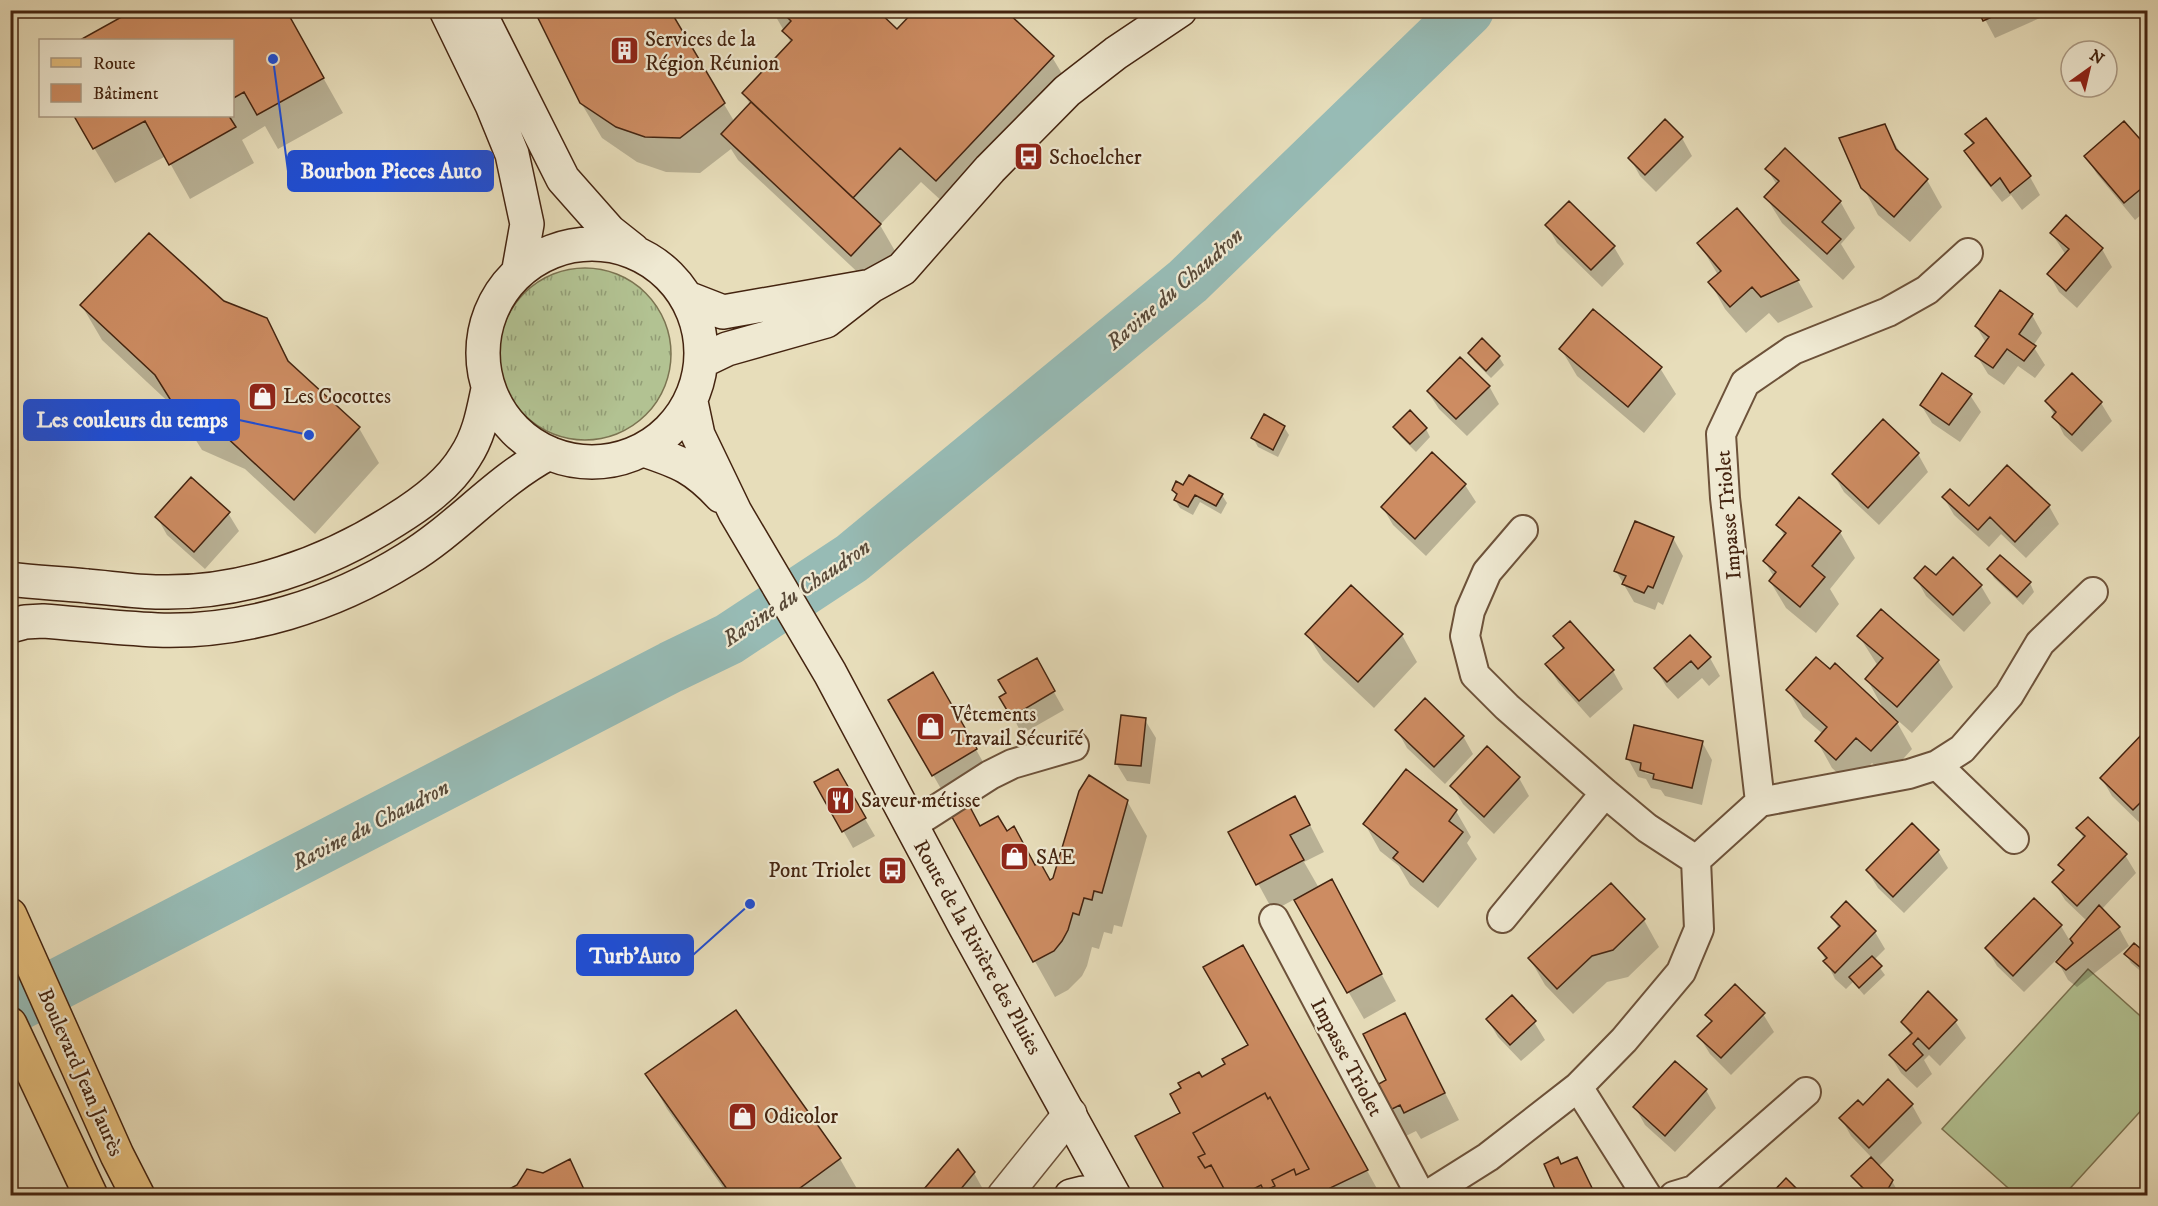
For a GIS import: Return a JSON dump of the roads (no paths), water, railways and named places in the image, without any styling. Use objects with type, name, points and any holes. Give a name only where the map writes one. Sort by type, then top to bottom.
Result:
[{"type":"main road","points":[[702,361],[727,349],[826,321],[871,286],[902,269],[990,169],[1067,91],[1116,53],[1180,10]]},
{"type":"main road","points":[[455,14],[563,179],[609,231],[666,272],[687,298],[700,328],[702,361],[691,402],[671,430],[644,450],[611,461],[576,462],[549,453],[514,431],[495,405],[484,376],[482,346],[487,318],[500,291],[519,269],[555,249],[596,243],[637,253]]},
{"type":"main road","points":[[455,14],[512,154],[526,224],[519,269]]},
{"type":"main road","points":[[687,298],[723,312],[871,286]]},
{"type":"main road","points":[[12,579],[161,592],[210,589],[256,580],[308,565],[362,541],[409,511],[444,483],[465,459],[477,436],[488,388]]},
{"type":"main road","name":"Route de la Rivière des Pluies","points":[[691,402],[698,435],[735,512],[830,673],[1114,1196]]},
{"type":"main road","name":"Route de la Rivière des Pluies","points":[[644,450],[683,464],[703,477],[735,512]]},
{"type":"main road","points":[[11,626],[25,622],[44,621],[158,630],[189,629],[209,628],[282,615],[344,593],[407,559],[513,474],[549,453]]},
{"type":"main road","name":"Boulevard Jean Jaurès","points":[[10,915],[117,1155],[138,1196]]},
{"type":"main road","name":"Boulevard Jean Jaurès","points":[[10,1024],[85,1184]]},
{"type":"main road","points":[[1004,1196],[1070,1114]]},
{"type":"main road","points":[[1071,1196],[1083,1193],[1096,1196]]},
{"type":"street","name":"Impasse Triolet","points":[[1760,802],[1725,498],[1721,434],[1745,383],[1792,350],[1888,312],[1927,290],[1968,253]]},
{"type":"street","points":[[1523,530],[1486,573],[1470,611],[1465,636],[1475,675],[1507,707],[1605,793],[1647,828],[1696,860]]},
{"type":"street","points":[[1696,860],[1760,802],[1909,774],[1937,765],[1962,749],[2009,694],[2040,643],[2093,592]]},
{"type":"street","points":[[912,825],[990,775],[1012,764],[1074,746]]},
{"type":"street","points":[[1937,765],[2014,839]]},
{"type":"street","points":[[1502,918],[1605,793]]},
{"type":"street","points":[[1426,1196],[1488,1157],[1578,1087],[1624,1040],[1681,972],[1699,929],[1696,860]]},
{"type":"street","name":"Impasse Triolet","points":[[1274,919],[1421,1196]]},
{"type":"street","points":[[1578,1087],[1647,1196]]},
{"type":"street","points":[[1674,1196],[1694,1190],[1806,1092]]},
{"type":"waterway","name":"Ravine du Chaudron","points":[[10,1009],[729,639],[852,558],[1188,281],[1468,10]]},
{"type":"place","name":"Services de la Région Réunion","points":[[624,51]]},
{"type":"place","name":"Bourbon Pieces Auto","points":[[273,59]]},
{"type":"place","name":"Schoelcher","points":[[1028,157]]},
{"type":"place","name":"Les Cocottes","points":[[262,396]]},
{"type":"place","name":"Les couleurs du temps","points":[[309,435]]},
{"type":"place","name":"Vêtements Travail Sécurité","points":[[930,726]]},
{"type":"place","name":"Saveur métisse","points":[[840,800]]},
{"type":"place","name":"SAE","points":[[1015,857]]},
{"type":"place","name":"Pont Triolet","points":[[892,870]]},
{"type":"place","name":"Turb'Auto","points":[[750,904]]},
{"type":"place","name":"Odicolor","points":[[743,1116]]}]
